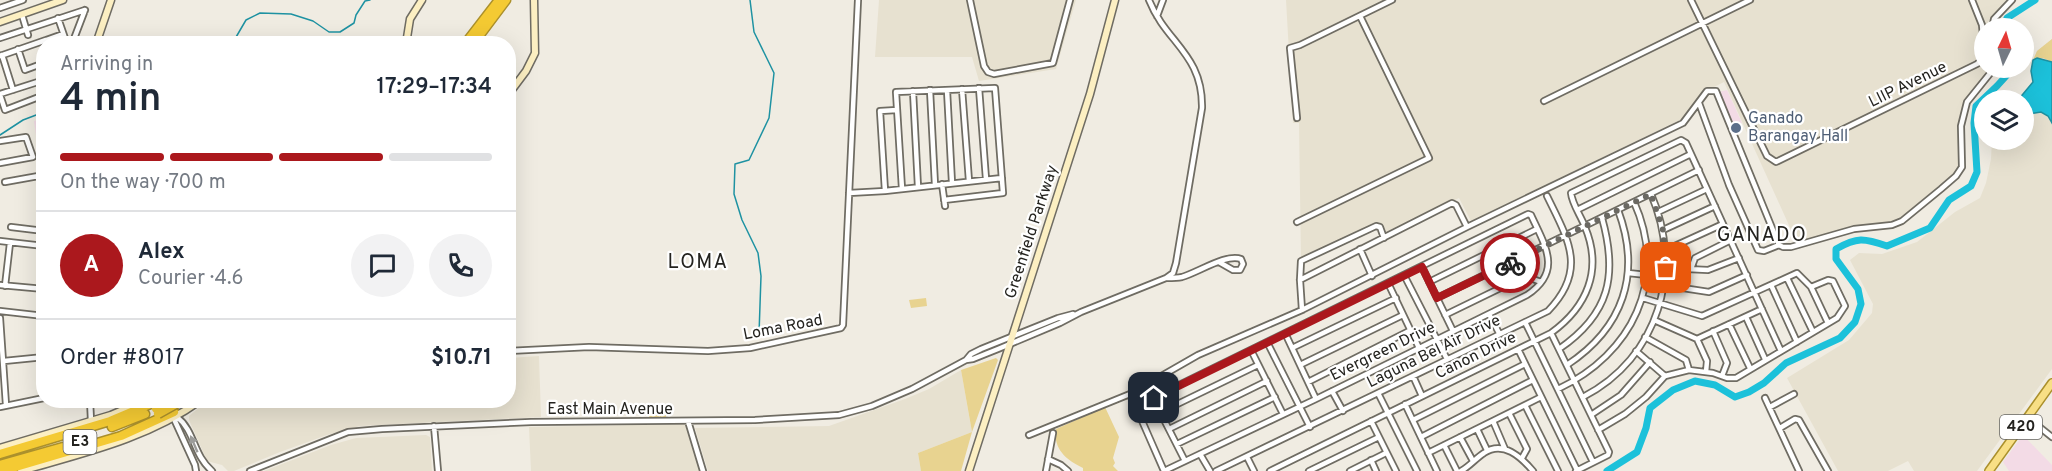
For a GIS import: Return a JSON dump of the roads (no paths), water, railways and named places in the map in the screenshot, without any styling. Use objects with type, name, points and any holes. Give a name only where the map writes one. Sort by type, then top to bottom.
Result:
[{"type":"highway","points":[[471,36],[499,0]]},
{"type":"highway","points":[[479,36],[506,0]]},
{"type":"highway","points":[[0,454],[149,408]]},
{"type":"highway","name":"E3","points":[[0,459],[115,426],[152,408]]},
{"type":"highway","name":"E3","points":[[0,466],[108,434],[153,408]]},
{"type":"highway","points":[[2,471],[121,436],[174,415]]},
{"type":"main road","points":[[0,22],[63,0]]},
{"type":"main road","points":[[99,36],[111,0]]},
{"type":"main road","points":[[407,36],[410,20],[422,0]]},
{"type":"main road","points":[[516,84],[534,56],[536,42],[534,0]]},
{"type":"main road","name":"Greenfield Parkway","points":[[969,471],[1090,94],[1115,0]]},
{"type":"main road","name":"420","points":[[1989,471],[2052,383]]},
{"type":"main road","points":[[0,448],[128,408]]},
{"type":"main road","points":[[163,408],[174,415]]},
{"type":"main road","points":[[170,408],[174,415]]},
{"type":"main road","points":[[21,471],[122,441],[187,408]]},
{"type":"street","points":[[0,8],[23,0]]},
{"type":"street","points":[[851,0],[858,0]]},
{"type":"street","name":"Loma Road","points":[[516,350],[597,347],[708,351],[750,348],[841,328],[843,325],[858,0]]},
{"type":"street","points":[[970,0],[984,66],[988,72],[994,74],[1053,63],[1070,0]]},
{"type":"street","points":[[1149,0],[1157,16],[1194,67],[1200,79],[1203,94],[1176,263],[1173,273],[1166,278]]},
{"type":"street","points":[[1157,16],[1162,0]]},
{"type":"street","points":[[1297,118],[1290,48],[1304,44],[1392,0]]},
{"type":"street","name":"LIIP Avenue","points":[[1691,0],[1767,156],[1776,162],[1974,64]]},
{"type":"street","points":[[1544,101],[1750,0]]},
{"type":"street","points":[[1972,0],[1979,18]]},
{"type":"street","points":[[1995,18],[2012,0]]},
{"type":"street","points":[[0,38],[28,34],[58,18],[85,10],[75,36]]},
{"type":"street","points":[[22,15],[31,45]]},
{"type":"street","points":[[1298,222],[1429,158],[1360,16]]},
{"type":"street","points":[[58,18],[63,34],[59,36]]},
{"type":"street","points":[[14,90],[1,55],[36,44]]},
{"type":"street","points":[[18,49],[25,70],[36,66]]},
{"type":"street","points":[[1029,435],[1130,394],[1198,355],[1302,310],[1467,227],[1683,123],[1710,90],[1716,91],[1779,245],[1783,248],[1854,229],[1892,225],[1902,221],[1941,189],[1956,176],[1962,167],[1961,126],[1967,102],[1986,78]]},
{"type":"street","points":[[36,83],[0,94],[5,110],[36,98]]},
{"type":"street","points":[[980,88],[986,179]]},
{"type":"street","points":[[902,189],[896,92],[995,88],[1003,193],[944,203],[942,184]]},
{"type":"street","points":[[962,89],[969,181]]},
{"type":"street","points":[[930,90],[935,185]]},
{"type":"street","points":[[947,90],[952,183]]},
{"type":"street","points":[[912,91],[918,187]]},
{"type":"street","points":[[1699,104],[1729,185],[1758,250],[1764,251],[1779,245]]},
{"type":"street","points":[[885,191],[880,111],[897,110]]},
{"type":"street","points":[[0,141],[26,137],[33,157],[0,163]]},
{"type":"street","name":"Canon Drive","points":[[1270,471],[1551,333],[1578,308],[1588,289],[1592,274],[1593,262],[1585,226],[1570,194],[1683,140],[1691,154]]},
{"type":"street","points":[[1577,210],[1691,154],[1781,351]]},
{"type":"street","points":[[1437,298],[1699,170]]},
{"type":"street","points":[[5,182],[36,176]]},
{"type":"street","points":[[849,193],[1002,178]]},
{"type":"street","points":[[1658,212],[1707,189]]},
{"type":"street","points":[[1583,397],[1609,381],[1636,351],[1646,338],[1660,303],[1666,268],[1666,250],[1663,230],[1651,194]]},
{"type":"street","name":"Laguna Bel Air Drive","points":[[1216,471],[1548,310],[1564,291],[1572,266],[1570,244],[1547,196]]},
{"type":"street","points":[[1558,389],[1596,367],[1612,352],[1631,324],[1643,298],[1647,274],[1646,237],[1634,202]]},
{"type":"street","points":[[1300,280],[1452,203],[1467,227]]},
{"type":"street","points":[[1663,230],[1715,206]]},
{"type":"street","points":[[1567,365],[1598,341],[1610,326],[1623,296],[1628,273],[1628,248],[1618,210]]},
{"type":"street","points":[[1136,406],[1528,214],[1531,215],[1548,255],[1548,266],[1541,282],[1525,276],[1445,315]]},
{"type":"street","points":[[1559,349],[1587,326],[1605,296],[1611,266],[1609,245],[1602,218]]},
{"type":"street","points":[[1666,250],[1723,224]]},
{"type":"street","points":[[1302,310],[1301,261],[1376,225],[1380,227],[1384,238]]},
{"type":"street","points":[[11,227],[36,230]]},
{"type":"street","points":[[1429,282],[1537,229]]},
{"type":"street","points":[[1691,269],[1695,258],[1731,240]]},
{"type":"street","points":[[0,242],[36,245]]},
{"type":"street","points":[[10,243],[2,286],[36,288]]},
{"type":"street","points":[[1360,249],[1372,276]]},
{"type":"street","points":[[1237,257],[1243,264],[1240,270],[1235,271],[1220,262],[1237,257]]},
{"type":"street","points":[[1666,268],[1712,269],[1739,258]]},
{"type":"street","name":"East Main Avenue","points":[[250,471],[348,432],[434,426],[578,421],[755,420],[839,415],[872,406],[966,360],[1010,345],[1081,312],[1166,278],[1180,278],[1220,262]]},
{"type":"street","points":[[1422,267],[1453,331]]},
{"type":"street","points":[[1628,273],[1647,274]]},
{"type":"street","points":[[1643,298],[1702,316],[1798,274],[1811,287],[1828,323]]},
{"type":"street","points":[[1404,275],[1447,359]]},
{"type":"street","points":[[1664,285],[1709,292],[1747,275]]},
{"type":"street","points":[[1787,278],[1813,332]]},
{"type":"street","points":[[1598,430],[1625,414],[1646,397],[1665,376],[1689,370],[1736,378],[1837,318],[1845,308],[1835,283],[1830,280],[1811,287]]},
{"type":"street","name":"Evergreen Drive","points":[[1164,471],[1527,295],[1541,282]]},
{"type":"street","points":[[1388,283],[1419,348]]},
{"type":"street","points":[[1771,285],[1797,342]]},
{"type":"street","points":[[1292,348],[1396,298]]},
{"type":"street","points":[[1697,339],[1762,309]]},
{"type":"street","points":[[0,311],[36,315]]},
{"type":"street","name":"East Main Avenue","points":[[966,360],[971,354],[1058,318],[1081,312]]},
{"type":"street","points":[[1489,314],[1499,333]]},
{"type":"street","points":[[1300,365],[1403,315]]},
{"type":"street","points":[[1746,317],[1765,359]]},
{"type":"street","points":[[0,318],[4,361],[3,406],[36,400]]},
{"type":"street","points":[[1654,320],[1697,339],[1707,361],[1706,372]]},
{"type":"street","points":[[1526,322],[1593,462]]},
{"type":"street","points":[[1729,324],[1750,368]]},
{"type":"street","points":[[1308,382],[1411,330]]},
{"type":"street","points":[[1713,331],[1727,363],[1722,376]]},
{"type":"street","points":[[1285,333],[1316,399]]},
{"type":"street","points":[[1518,349],[1576,471],[1608,455],[1609,452],[1551,333]]},
{"type":"street","points":[[1646,338],[1686,360],[1689,370]]},
{"type":"street","points":[[1267,342],[1310,427]]},
{"type":"street","points":[[1251,350],[1283,414]]},
{"type":"street","points":[[1636,351],[1665,376]]},
{"type":"street","points":[[4,361],[36,358]]},
{"type":"street","points":[[1591,415],[1621,395],[1650,362]]},
{"type":"street","points":[[1413,420],[1526,364]]},
{"type":"street","points":[[1161,412],[1258,365]]},
{"type":"street","points":[[1413,376],[1422,396]]},
{"type":"street","points":[[1169,429],[1267,381]]},
{"type":"street","points":[[1420,437],[1533,381]]},
{"type":"street","points":[[1332,391],[1343,411]]},
{"type":"street","points":[[1378,393],[1417,471]]},
{"type":"street","points":[[1770,406],[1794,394]]},
{"type":"street","points":[[1177,444],[1275,397]]},
{"type":"street","points":[[1428,453],[1541,397]]},
{"type":"street","points":[[1132,398],[1164,471]]},
{"type":"street","points":[[1154,398],[1185,461]]},
{"type":"street","points":[[1765,398],[1799,471]]},
{"type":"street","points":[[1405,404],[1437,471]]},
{"type":"street","points":[[1525,405],[1558,471]]},
{"type":"street","points":[[90,408],[90,421]]},
{"type":"street","points":[[1509,413],[1527,448],[1522,458]]},
{"type":"street","points":[[174,415],[196,471]]},
{"type":"street","points":[[174,415],[185,423],[202,462],[212,471]]},
{"type":"street","points":[[2028,418],[2052,437]]},
{"type":"street","points":[[1780,429],[1799,420],[1828,471]]},
{"type":"street","points":[[688,421],[703,471]]},
{"type":"street","points":[[1371,421],[1396,471]]},
{"type":"street","points":[[1493,421],[1505,449]]},
{"type":"street","points":[[434,426],[438,471]]},
{"type":"street","points":[[1477,429],[1487,450]]},
{"type":"street","points":[[1046,471],[1053,433]]},
{"type":"street","points":[[1309,471],[1379,437]]},
{"type":"street","points":[[1460,437],[1473,461]]},
{"type":"street","points":[[1444,445],[1459,471],[1487,450],[1505,449],[1522,458],[1533,471]]},
{"type":"street","points":[[1354,470],[1386,453]]},
{"type":"street","points":[[1200,454],[1210,471]]},
{"type":"street","points":[[1247,457],[1254,471]]},
{"type":"street","points":[[1048,459],[1068,471]]},
{"type":"street","points":[[1371,460],[1376,471]]},
{"type":"water","points":[[2037,58],[2052,62],[2052,123],[2048,116],[2041,112],[2034,113],[2034,90],[2026,90],[2033,82],[2034,60]]},
{"type":"waterway","points":[[237,36],[246,20],[260,13],[291,14],[313,21],[329,32],[340,32],[354,23],[365,1],[370,0]]},
{"type":"waterway","points":[[750,0],[754,32],[774,73],[769,118],[749,160],[735,164],[734,194],[742,220],[758,253],[761,276],[759,334]]},
{"type":"waterway","points":[[2007,18],[2035,0]]},
{"type":"waterway","points":[[1607,471],[1637,452],[1646,428],[1650,408],[1673,390],[1695,381],[1715,385],[1735,397],[1764,383],[1786,363],[1840,338],[1855,322],[1861,304],[1858,289],[1836,259],[1836,249],[1850,242],[1861,240],[1887,246],[1930,228],[1949,200],[1971,186],[1977,172],[1974,123],[1976,106],[2004,78]]},
{"type":"waterway","points":[[0,135],[23,120],[36,115]]},
{"type":"place","name":"Ganado Barangay Hall","points":[[1736,128]]},
{"type":"district","name":"GANADO","points":[[1762,236]]},
{"type":"district","name":"LOMA","points":[[698,263]]}]
